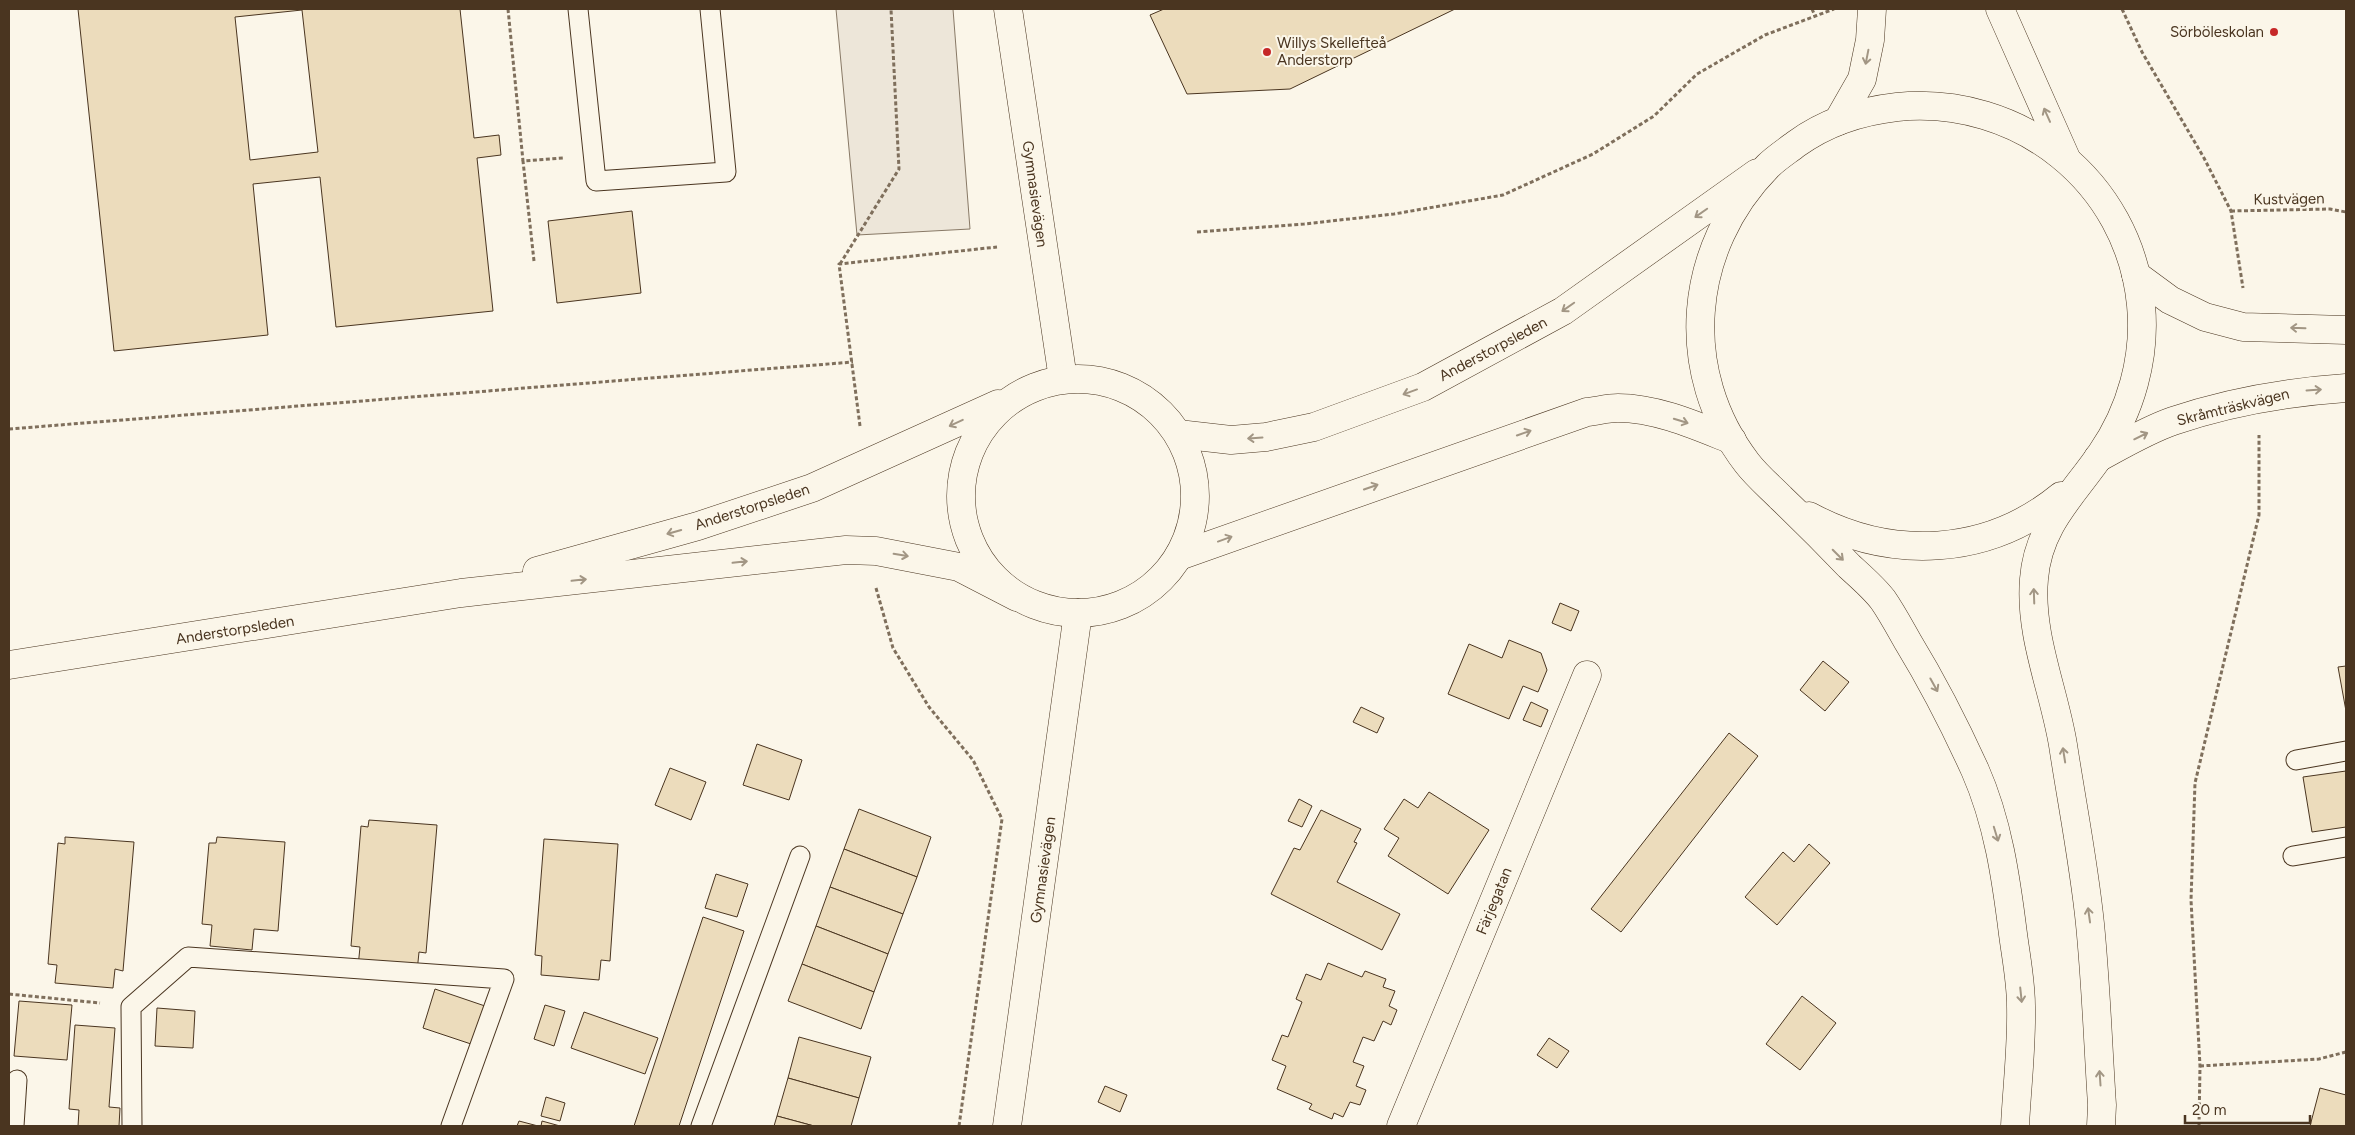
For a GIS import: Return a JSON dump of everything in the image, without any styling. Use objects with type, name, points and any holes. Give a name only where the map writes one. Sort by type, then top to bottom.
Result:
[{"type":"main road","name":"Gymnasievägen","points":[[1008,9],[1063,379]]},
{"type":"main road","points":[[1838,121],[1862,79],[1870,40],[1872,9]]},
{"type":"main road","points":[[2000,9],[2066,159]]},
{"type":"main road","points":[[2016,1126],[2022,1002],[2003,858],[1979,777],[1935,687],[1882,598],[1754,471],[1732,440],[1716,409],[1704,370],[1700,339],[1701,300],[1710,258],[1721,229],[1734,208],[1769,165],[1805,137],[1838,121],[1876,109],[1922,105],[1959,108],[2000,119],[2034,136],[2066,159],[2101,198],[2119,228],[2136,275],[2141,308],[2140,357],[2131,394],[2113,436],[2050,522],[2040,550],[2034,578],[2035,624],[2059,724],[2090,921],[2102,1105],[2101,1126]]},
{"type":"main road","name":"Anderstorpsleden","points":[[1178,434],[1231,440],[1266,437],[1314,427],[1423,387],[1563,311],[1769,165]]},
{"type":"main road","points":[[2136,275],[2170,300],[2205,317],[2243,327],[2346,330]]},
{"type":"main road","points":[[1063,379],[1098,380],[1120,386],[1149,402],[1167,419],[1178,434],[1192,467],[1196,503],[1189,536],[1179,556],[1162,578],[1137,598],[1118,606],[1078,613],[1055,611],[1018,597],[989,573],[977,556],[962,519],[961,485],[969,450],[984,426],[998,410],[1014,397],[1032,388],[1063,379]]},
{"type":"main road","name":"Anderstorpsleden","points":[[460,593],[698,526],[812,488],[1032,388]]},
{"type":"main road","name":"Skråmträskvägen","points":[[2093,465],[2172,421],[2214,409],[2297,392],[2346,388]]},
{"type":"main road","points":[[1179,556],[1587,412],[1618,408],[1647,412],[1684,421],[1732,440]]},
{"type":"main road","points":[[1754,471],[1799,510],[1832,528],[1880,543],[1909,547],[1950,545],[2000,532],[2034,516],[2049,506],[2093,465]]},
{"type":"main road","name":"Anderstorpsleden","points":[[9,665],[460,593],[846,550],[876,551],[959,567],[1018,597]]},
{"type":"main road","name":"Gymnasievägen","points":[[1007,1126],[1078,613]]},
{"type":"main road","name":"Färjegatan","points":[[1401,1126],[1587,675]]},
{"type":"lane","points":[[578,9],[596,181],[726,172],[710,9]]},
{"type":"lane","points":[[2296,760],[2346,752]]},
{"type":"lane","points":[[2293,856],[2346,847]]},
{"type":"lane","points":[[701,1126],[800,856]]},
{"type":"lane","points":[[132,1126],[131,1007],[188,957],[504,979],[451,1126]]},
{"type":"lane","points":[[14,1126],[17,1080]]},
{"type":"path","points":[[508,9],[534,261]]},
{"type":"path","points":[[861,433],[839,264],[899,169],[891,9]]},
{"type":"path","points":[[1812,9],[1815,16]]},
{"type":"path","points":[[1197,232],[1304,224],[1394,214],[1502,194],[1593,154],[1654,116],[1697,74],[1765,35],[1834,9]]},
{"type":"path","points":[[2122,9],[2142,52],[2204,158],[2231,211],[2243,288]]},
{"type":"path","points":[[523,161],[593,155]]},
{"type":"path","name":"Kustvägen","points":[[2231,211],[2330,209],[2346,212]]},
{"type":"path","points":[[839,264],[997,247]]},
{"type":"path","points":[[9,429],[853,362]]},
{"type":"path","points":[[2199,1126],[2200,1066],[2191,900],[2195,783],[2259,515],[2259,433]]},
{"type":"path","points":[[874,580],[893,648],[929,707],[973,760],[1002,819],[959,1126]]},
{"type":"path","points":[[9,994],[131,1007]]},
{"type":"path","points":[[2200,1066],[2318,1059],[2346,1052]]},
{"type":"shaded area","points":[[836,9],[953,9],[970,229],[857,235]]},
{"type":"building","points":[[78,9],[460,9],[474,138],[499,135],[501,155],[477,158],[493,311],[336,327],[320,177],[253,184],[268,335],[114,351]],"holes":[[[302,10],[318,152],[250,160],[235,17]]]},
{"type":"building","name":"Willys Skellefteå Anderstorp","points":[[1164,9],[1455,9],[1290,89],[1187,94],[1150,15]]},
{"type":"building","points":[[632,211],[641,293],[557,303],[548,221]]},
{"type":"building","points":[[1560,603],[1579,611],[1571,631],[1552,623]]},
{"type":"building","points":[[1509,640],[1541,653],[1547,670],[1538,692],[1523,686],[1509,719],[1448,694],[1469,644],[1502,658]]},
{"type":"building","points":[[1823,661],[1849,682],[1825,711],[1800,690]]},
{"type":"building","points":[[2346,666],[2346,711],[2338,667]]},
{"type":"building","points":[[1531,702],[1548,710],[1541,727],[1523,720]]},
{"type":"building","points":[[1361,707],[1384,718],[1377,733],[1353,722]]},
{"type":"building","points":[[1729,733],[1758,756],[1621,932],[1591,909]]},
{"type":"building","points":[[757,744],[802,760],[789,800],[743,785]]},
{"type":"building","points":[[670,768],[706,782],[691,820],[655,805]]},
{"type":"building","points":[[2346,771],[2346,827],[2312,832],[2303,777]]},
{"type":"building","points":[[1429,792],[1489,830],[1448,894],[1388,856],[1399,838],[1384,829],[1404,799],[1418,808]]},
{"type":"building","points":[[1299,799],[1312,806],[1302,827],[1288,821]]},
{"type":"building","points":[[859,809],[931,837],[917,877],[844,849]]},
{"type":"building","points":[[1321,810],[1361,829],[1354,842],[1357,843],[1337,882],[1400,914],[1382,950],[1271,894],[1294,848],[1300,850]]},
{"type":"building","points":[[369,820],[437,825],[426,953],[419,952],[417,972],[358,967],[360,947],[351,946],[361,826],[368,827]]},
{"type":"building","points":[[65,837],[134,842],[123,971],[115,969],[113,988],[55,983],[57,965],[48,964],[58,843],[65,844]]},
{"type":"building","points":[[217,837],[285,842],[278,931],[254,929],[252,950],[210,946],[212,925],[202,924],[209,843],[216,843]]},
{"type":"building","points":[[544,839],[618,844],[610,961],[601,960],[599,980],[541,975],[542,956],[535,955]]},
{"type":"building","points":[[1809,844],[1830,863],[1777,925],[1745,897],[1783,852],[1794,862]]},
{"type":"building","points":[[844,849],[917,877],[903,914],[830,887]]},
{"type":"building","points":[[716,874],[748,884],[737,917],[705,908]]},
{"type":"building","points":[[830,887],[903,914],[888,954],[816,926]]},
{"type":"building","points":[[703,917],[744,931],[679,1126],[634,1126]]},
{"type":"building","points":[[816,926],[888,954],[874,992],[802,964]]},
{"type":"building","points":[[1328,963],[1362,977],[1365,971],[1386,979],[1383,987],[1395,991],[1389,1006],[1397,1010],[1391,1025],[1383,1021],[1374,1041],[1363,1037],[1353,1062],[1364,1066],[1356,1086],[1366,1090],[1360,1105],[1350,1102],[1343,1117],[1334,1113],[1332,1119],[1309,1109],[1312,1104],[1277,1089],[1286,1066],[1272,1060],[1282,1035],[1288,1037],[1302,1002],[1296,999],[1306,974],[1321,980]]},
{"type":"building","points":[[802,964],[874,992],[861,1029],[788,1001]]},
{"type":"building","points":[[435,989],[485,1006],[477,1046],[423,1028]]},
{"type":"building","points":[[1802,996],[1836,1023],[1800,1070],[1766,1044]]},
{"type":"building","points":[[19,1001],[72,1005],[67,1060],[14,1056]]},
{"type":"building","points":[[545,1005],[565,1011],[554,1046],[534,1039]]},
{"type":"building","points":[[157,1008],[195,1011],[193,1048],[155,1046]]},
{"type":"building","points":[[584,1012],[658,1038],[645,1074],[571,1048]]},
{"type":"building","points":[[75,1025],[115,1028],[109,1107],[120,1108],[119,1126],[78,1126],[79,1110],[69,1109]]},
{"type":"building","points":[[799,1037],[871,1057],[859,1098],[788,1078]]},
{"type":"building","points":[[1549,1038],[1569,1051],[1557,1068],[1537,1055]]},
{"type":"building","points":[[788,1078],[859,1098],[851,1126],[814,1126],[777,1116]]},
{"type":"building","points":[[1105,1086],[1127,1095],[1120,1112],[1098,1102]]},
{"type":"building","points":[[2320,1088],[2346,1095],[2346,1126],[2310,1126]]},
{"type":"building","points":[[546,1097],[565,1103],[560,1121],[541,1116]]},
{"type":"building","points":[[777,1116],[814,1126],[774,1126]]},
{"type":"building","points":[[519,1121],[538,1126],[517,1126]]},
{"type":"building","points":[[542,1121],[560,1126],[541,1126]]},
{"type":"place","name":"Sörböleskolan","points":[[2274,32]]},
{"type":"place","name":"Willys Skellefteå Anderstorp","points":[[1267,52]]}]
